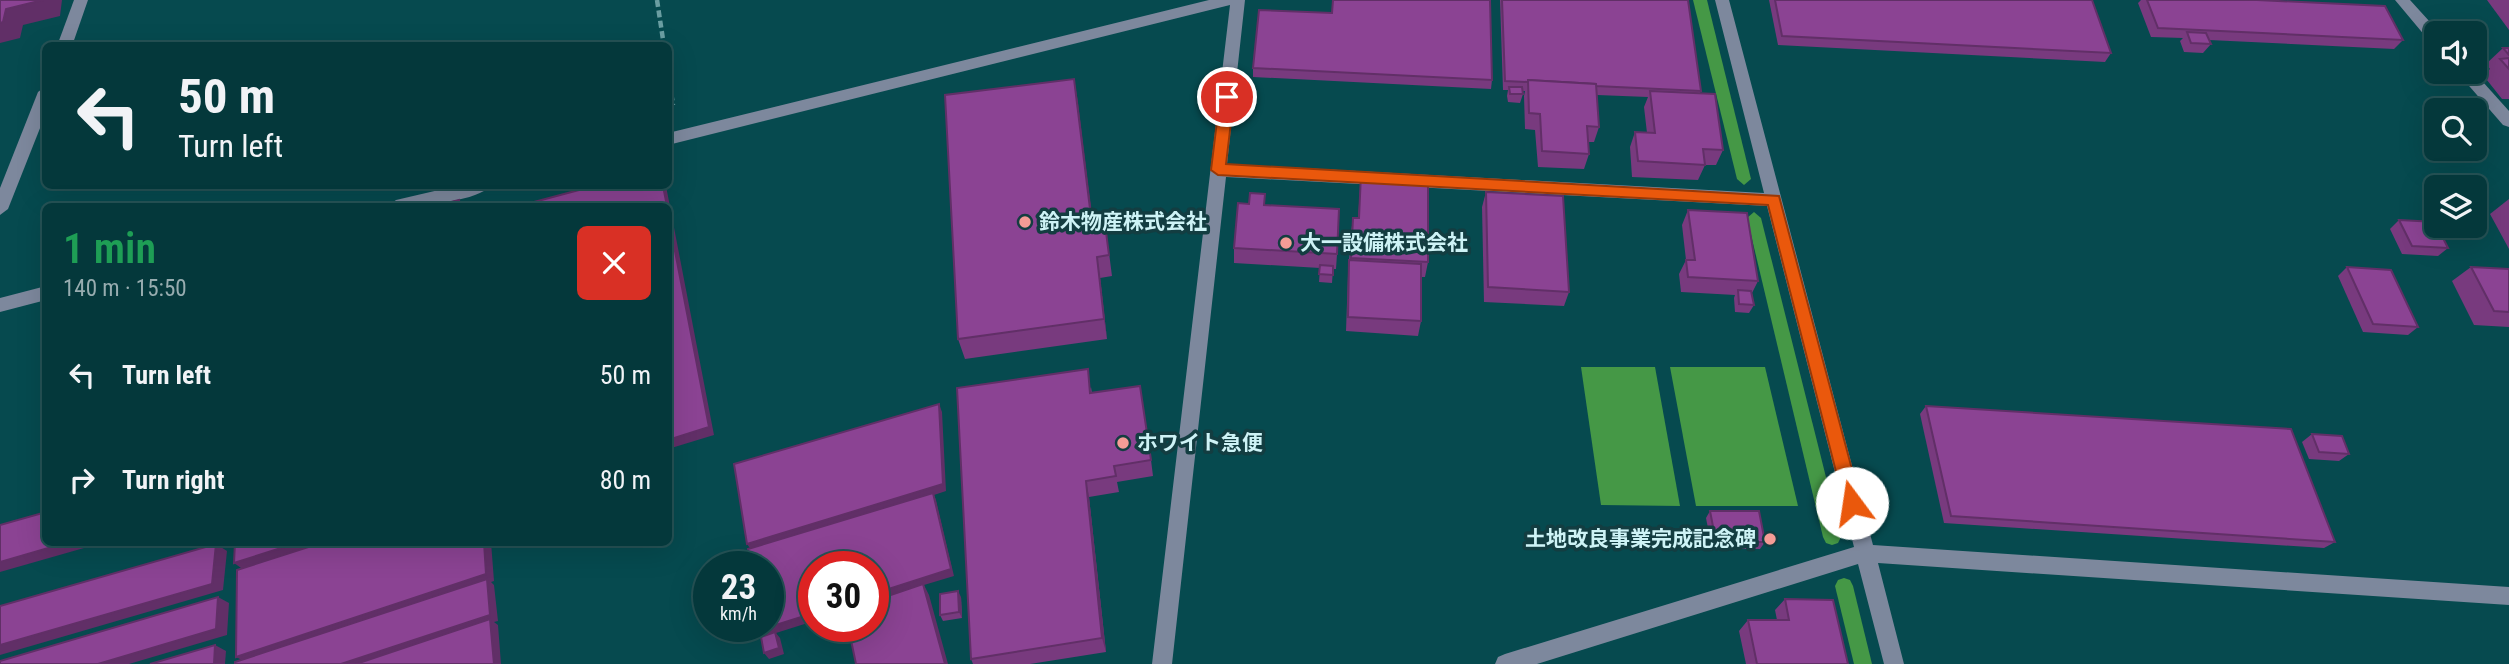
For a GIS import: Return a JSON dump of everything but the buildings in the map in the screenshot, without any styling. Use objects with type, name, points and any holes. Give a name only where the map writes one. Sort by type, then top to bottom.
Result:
[{"type":"street","points":[[66,42],[82,0]]},
{"type":"street","points":[[672,138],[1230,0]]},
{"type":"street","points":[[1163,664],[1238,0]]},
{"type":"street","points":[[1723,0],[1894,664]]},
{"type":"street","points":[[2402,0],[2424,25]]},
{"type":"street","points":[[2476,84],[2509,121]]},
{"type":"street","points":[[0,209],[42,102]]},
{"type":"street","points":[[1218,170],[1774,200]]},
{"type":"street","points":[[409,203],[468,189]]},
{"type":"street","points":[[0,305],[42,294]]},
{"type":"street","points":[[1505,664],[1865,553],[2509,596]]},
{"type":"path","points":[[657,0],[663,42]]},
{"type":"shaded area","points":[[1581,367],[1655,367],[1680,506],[1601,505]]},
{"type":"shaded area","points":[[1670,367],[1765,367],[1798,506],[1696,506]]},
{"type":"waterway","points":[[1700,0],[1744,179]]},
{"type":"waterway","points":[[1754,218],[1832,537]]},
{"type":"waterway","points":[[1844,586],[1863,664]]},
{"type":"place","name":"鈴木物産株式会社","points":[[1025,222]]},
{"type":"place","name":"大一設備株式会社","points":[[1286,243]]},
{"type":"place","name":"ホワイト急便","points":[[1123,443]]},
{"type":"place","name":"土地改良事業完成記念碑","points":[[1770,539]]},
{"type":"route","points":[[1227,97],[1218,170],[1774,200],[1852,503]]}]
